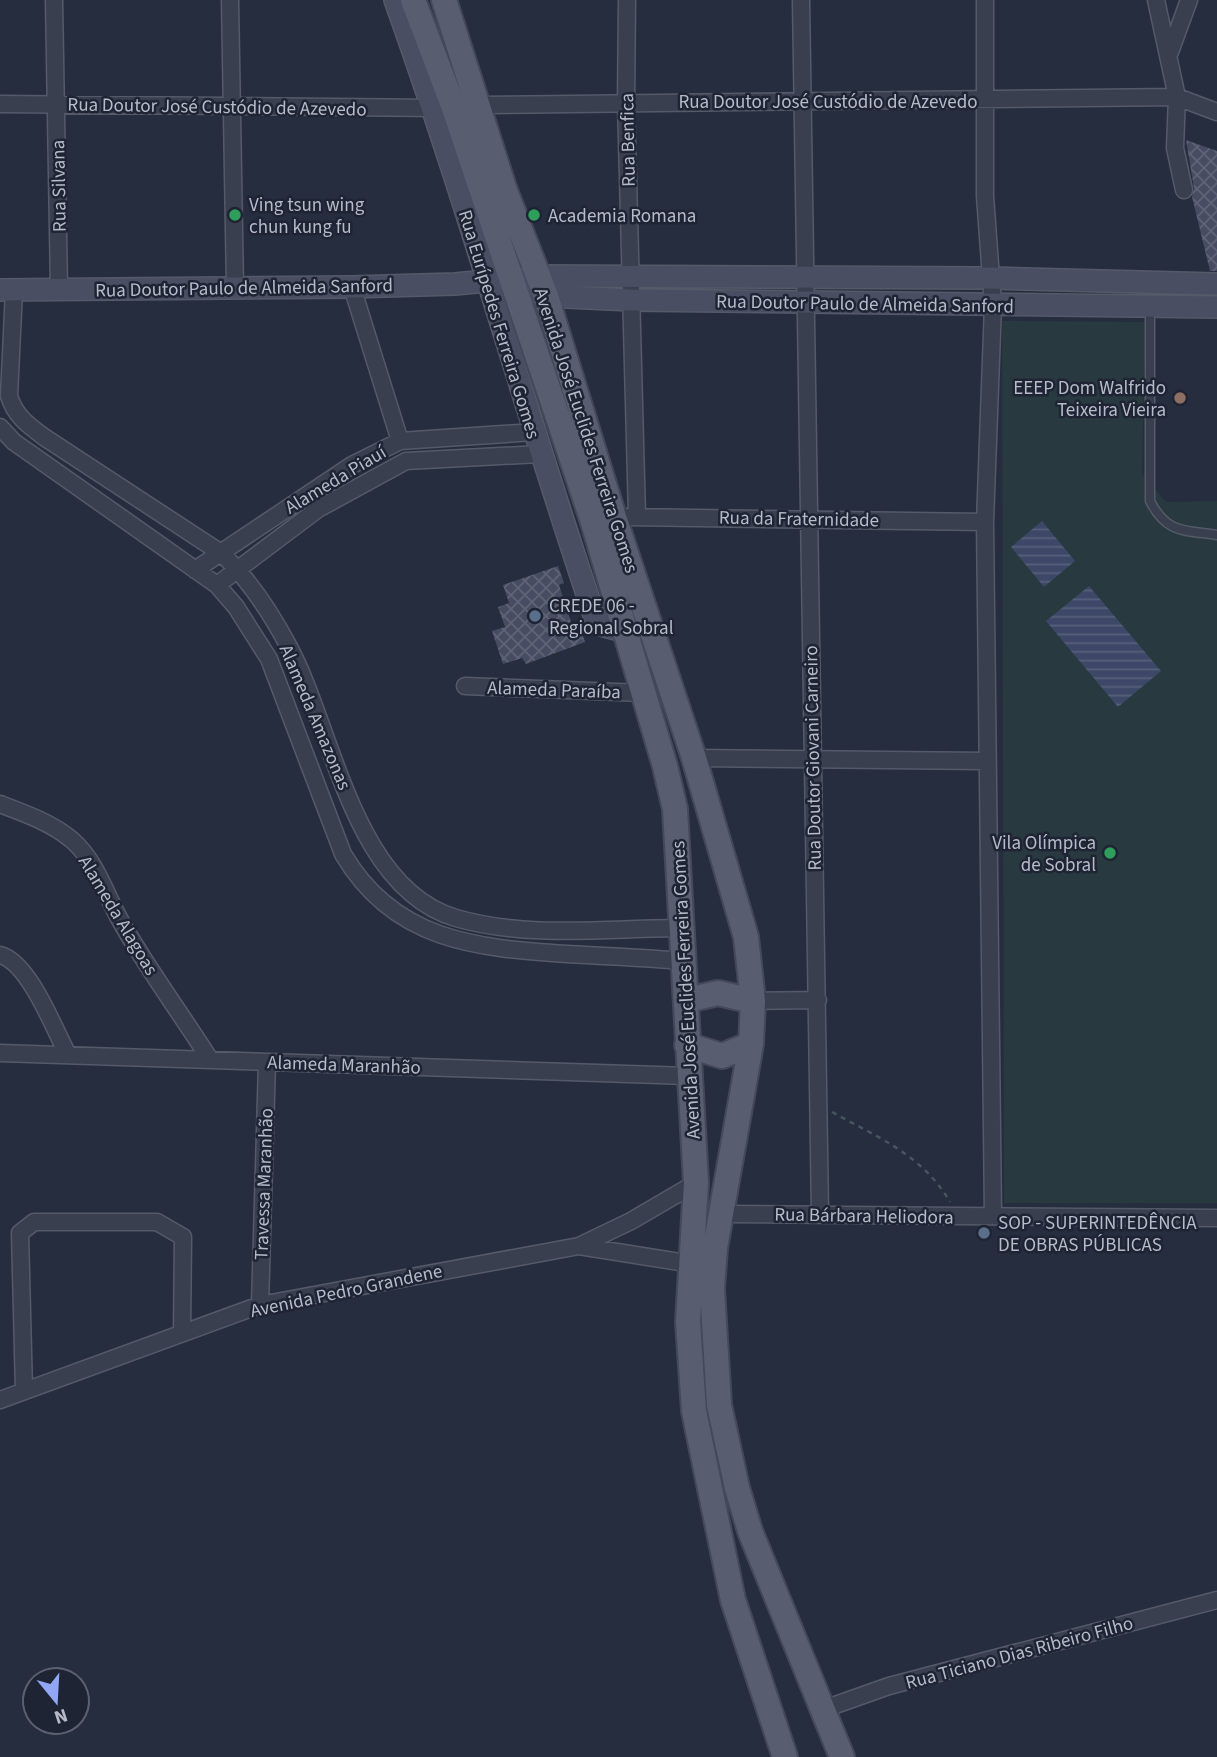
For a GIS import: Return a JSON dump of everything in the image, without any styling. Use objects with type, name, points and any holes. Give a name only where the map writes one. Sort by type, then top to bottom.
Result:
[{"type":"main road","name":"Avenida José Euclides Ferreira Gomes","points":[[413,0],[444,108],[504,282],[524,349],[593,522],[675,809],[696,1183],[688,1322],[691,1374],[707,1483],[742,1632],[785,1757]]},
{"type":"main road","name":"Avenida José Euclides Ferreira Gomes","points":[[444,0],[480,105],[504,188],[543,286],[626,517],[746,937],[753,1001],[751,1044],[721,1214],[712,1288],[715,1369],[727,1446],[750,1531],[842,1757]]},
{"type":"main road","points":[[687,1000],[718,993],[753,1001]]},
{"type":"main road","points":[[687,1045],[722,1056],[751,1044]]},
{"type":"street","name":"Rua Silvana","points":[[54,0],[59,289]]},
{"type":"street","points":[[230,0],[235,288]]},
{"type":"street","points":[[395,0],[444,108]]},
{"type":"street","name":"Rua Benfica","points":[[626,0],[631,290],[626,517]]},
{"type":"street","name":"Rua Doutor Giovani Carneiro","points":[[801,0],[820,1213]]},
{"type":"street","points":[[985,0],[985,195],[993,304],[985,522],[993,1216]]},
{"type":"street","points":[[1156,0],[1170,52],[1177,97],[1175,148],[1184,190]]},
{"type":"street","points":[[1170,52],[1189,0]]},
{"type":"street","name":"Rua Doutor José Custódio de Azevedo","points":[[480,105],[1177,97]]},
{"type":"street","points":[[1177,97],[1217,112]]},
{"type":"street","name":"Rua Doutor José Custódio de Azevedo","points":[[0,104],[444,108]]},
{"type":"street","name":"Rua Doutor Paulo de Almeida Sanford","points":[[631,290],[806,278],[989,278],[1217,284]]},
{"type":"street","name":"Rua Doutor Paulo de Almeida Sanford","points":[[7,290],[352,287],[504,282],[807,303],[1217,307]]},
{"type":"street","points":[[352,287],[400,441]]},
{"type":"street","name":"Alameda Amazonas","points":[[7,290],[5,377],[9,396],[19,418],[60,448],[221,553],[239,569],[290,649],[374,850],[414,895],[455,918],[510,929],[683,928]]},
{"type":"street","name":"Rua Eurípedes Ferreira Gomes","points":[[524,349],[534,432],[595,618],[604,626],[623,631]]},
{"type":"street","name":"Alameda Amazonas","points":[[0,427],[14,442],[217,585],[269,659],[352,869],[375,894],[412,920],[452,940],[476,947],[685,961]]},
{"type":"street","name":"Alameda Piauí","points":[[195,570],[352,465],[400,441],[534,432]]},
{"type":"street","name":"Alameda Piauí","points":[[217,585],[318,509],[406,461],[540,454]]},
{"type":"street","name":"Rua da Fraternidade","points":[[626,517],[809,517],[985,522]]},
{"type":"street","name":"Alameda Paraíba","points":[[465,685],[643,693]]},
{"type":"street","points":[[694,758],[986,761]]},
{"type":"street","points":[[316,783],[340,774]]},
{"type":"street","name":"Alameda Alagoas","points":[[0,804],[49,825],[71,840],[87,857],[100,875],[123,926],[209,1058]]},
{"type":"street","points":[[412,920],[426,903]]},
{"type":"street","points":[[476,947],[488,926]]},
{"type":"street","points":[[0,955],[8,957],[26,975],[68,1055]]},
{"type":"street","points":[[753,1001],[818,1000]]},
{"type":"street","name":"Alameda Maranhão","points":[[0,1053],[688,1076]]},
{"type":"street","name":"Travessa Maranhão","points":[[260,1305],[267,1062]]},
{"type":"street","name":"Avenida Pedro Grandene","points":[[0,1400],[260,1305],[579,1246],[631,1221],[696,1183]]},
{"type":"street","name":"Rua Bárbara Heliodora","points":[[721,1214],[1217,1218]]},
{"type":"street","points":[[24,1391],[20,1233],[34,1222],[157,1222],[183,1237],[182,1334]]},
{"type":"street","name":"Avenida Pedro Grandene","points":[[579,1246],[692,1264]]},
{"type":"street","name":"Rua Ticiano Dias Ribeiro Filho","points":[[824,1709],[889,1686],[1217,1601]]},
{"type":"lane","points":[[1150,307],[1150,501],[1158,518],[1171,528],[1217,535]]},
{"type":"path","points":[[817,1103],[902,1149],[935,1181],[956,1216]]},
{"type":"shaded area","name":"Vila Olímpica de Sobral","points":[[1002,321],[1145,322],[1142,474],[1166,502],[1217,501],[1217,1203],[1004,1203]]},
{"type":"water","points":[[1042,521],[1075,561],[1044,587],[1011,547]]},
{"type":"water","points":[[1089,586],[1161,671],[1118,707],[1046,621]]},
{"type":"building","points":[[1186,140],[1217,151],[1217,271],[1210,271],[1192,197],[1194,188]]},
{"type":"building","name":"CREDE 06 - Regional Sobral","points":[[558,566],[564,583],[559,585],[572,625],[580,627],[585,642],[526,664],[522,658],[503,664],[492,631],[505,627],[498,607],[509,603],[503,585]]},
{"type":"place","name":"Ving tsun wing chun kung fu","points":[[235,215]]},
{"type":"place","name":"Academia Romana","points":[[534,215]]},
{"type":"place","name":"EEEP Dom Walfrido Teixeira Vieira","points":[[1180,398]]},
{"type":"place","name":"CREDE 06 - Regional Sobral","points":[[535,616]]},
{"type":"place","name":"Vila Olímpica de Sobral","points":[[1110,853]]},
{"type":"place","name":"SOP - SUPERINTEDÊNCIA DE OBRAS PÚBLICAS","points":[[984,1233]]}]
